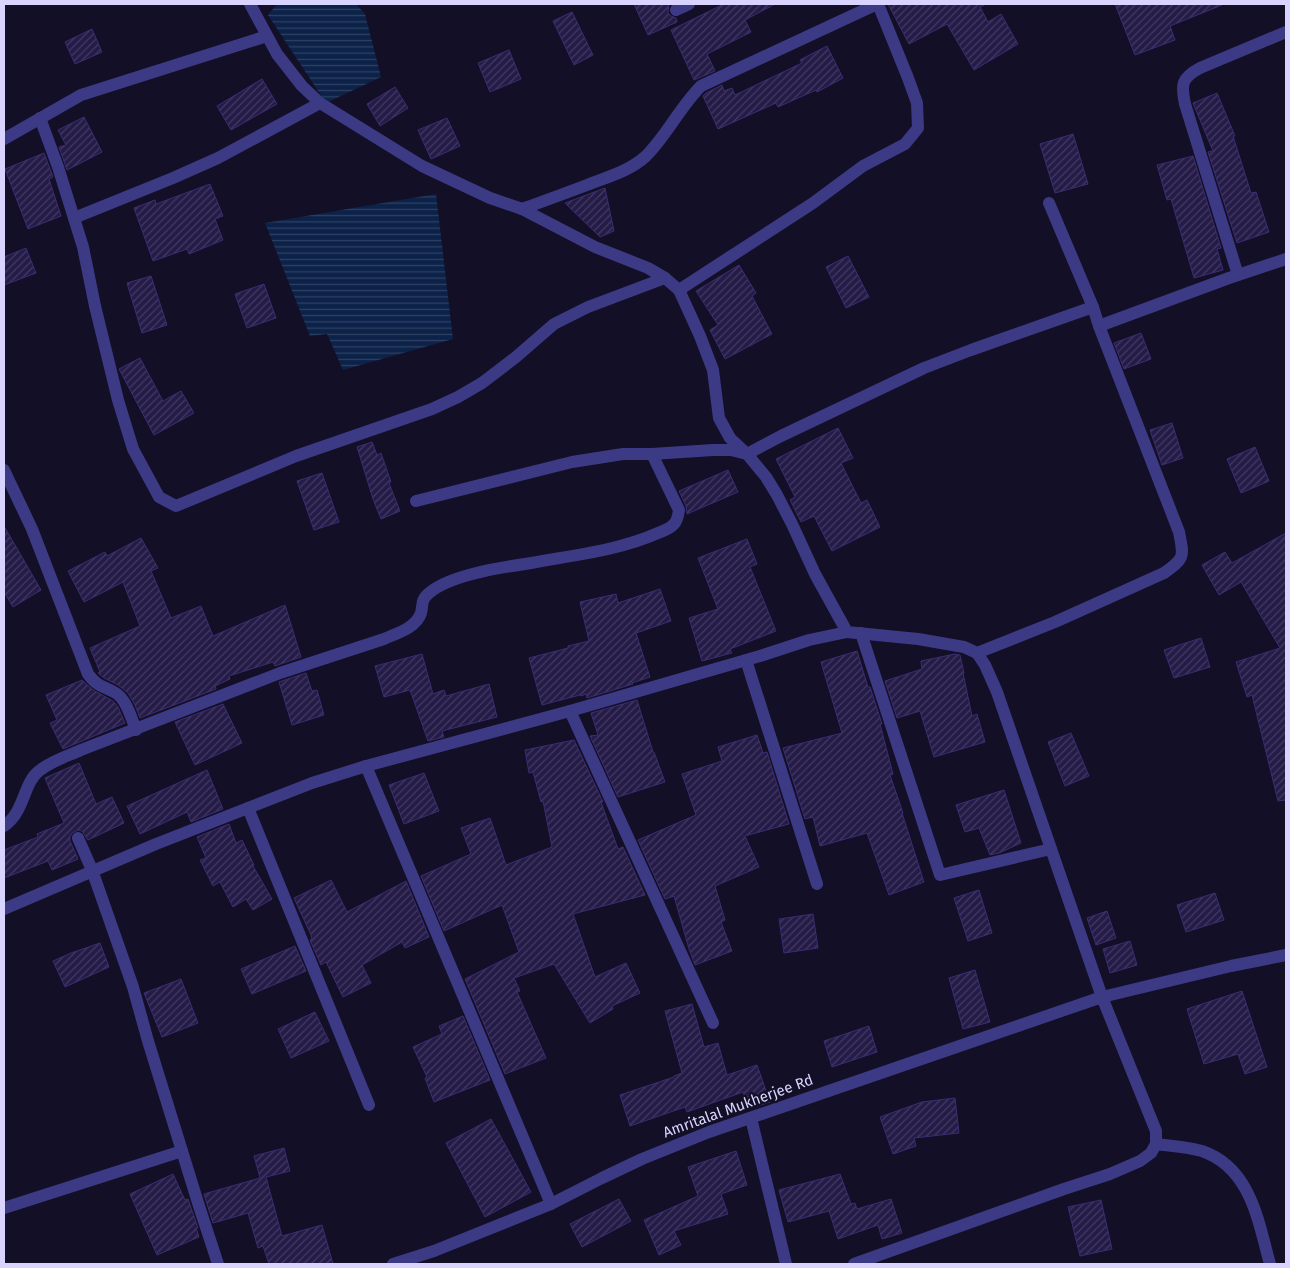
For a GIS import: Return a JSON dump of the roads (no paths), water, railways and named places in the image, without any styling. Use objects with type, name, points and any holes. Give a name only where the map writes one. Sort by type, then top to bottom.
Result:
[{"type":"street","points":[[250,4],[267,36],[289,70],[320,103],[422,166],[490,198],[522,209],[595,247],[648,268],[665,278],[679,290],[713,370],[719,418],[730,438],[766,477],[777,495],[823,589],[847,632]]},
{"type":"street","points":[[676,10],[688,4]]},
{"type":"street","points":[[522,209],[627,169],[645,157],[665,135],[688,99],[701,86],[878,4],[917,104],[918,128],[905,144],[864,166],[813,202],[679,290]]},
{"type":"street","points":[[1238,275],[1182,89],[1185,80],[1191,73],[1200,68],[1286,32]]},
{"type":"street","points":[[4,139],[81,95],[267,36]]},
{"type":"street","points":[[74,218],[218,158],[320,103]]},
{"type":"street","points":[[40,118],[58,167],[83,247],[118,400],[133,449],[159,497],[176,506],[296,456],[432,409],[458,397],[482,383],[554,324],[588,307],[665,278]]},
{"type":"street","points":[[977,653],[1055,622],[1164,573],[1179,563],[1183,551],[1179,532],[1099,326],[1093,306],[1049,203]]},
{"type":"street","points":[[1099,326],[1286,259]]},
{"type":"street","points":[[416,501],[572,462],[623,454],[731,450],[746,454],[924,368],[1093,306]]},
{"type":"street","points":[[4,826],[17,813],[30,782],[38,771],[81,750],[280,673],[384,639],[410,627],[421,613],[422,602],[427,594],[437,587],[462,577],[496,569],[611,549],[666,530],[674,525],[678,518],[679,510],[652,454]]},
{"type":"street","points":[[4,470],[32,529],[88,674],[94,682],[116,692],[129,711],[136,730]]},
{"type":"street","points":[[4,909],[165,840],[312,783],[366,766],[570,711],[809,640],[847,632],[918,638],[964,647],[977,653],[985,665],[997,692],[1102,997],[1156,1131],[1156,1144],[1151,1153],[1140,1161],[1110,1174],[1064,1188],[854,1264]]},
{"type":"street","points":[[861,633],[940,875],[1051,849]]},
{"type":"street","points":[[746,660],[816,884]]},
{"type":"street","points":[[570,711],[713,1023]]},
{"type":"street","points":[[366,766],[551,1204]]},
{"type":"street","points":[[248,808],[369,1106]]},
{"type":"street","points":[[78,838],[92,870],[133,987],[148,1041],[218,1264]]},
{"type":"street","name":"Amritalal Mukherjee Rd","points":[[393,1264],[434,1251],[551,1204],[642,1159],[709,1132],[822,1092],[1102,997],[1231,966],[1286,955]]},
{"type":"street","points":[[751,1118],[786,1264]]},
{"type":"street","points":[[1156,1144],[1202,1151],[1222,1161],[1234,1172],[1247,1191],[1257,1215],[1270,1264]]},
{"type":"street","points":[[4,1208],[182,1150]]},
{"type":"water","points":[[277,4],[356,4],[365,14],[381,77],[326,103],[268,15]]},
{"type":"water","points":[[436,194],[453,339],[343,370],[327,334],[310,336],[265,223]]}]
